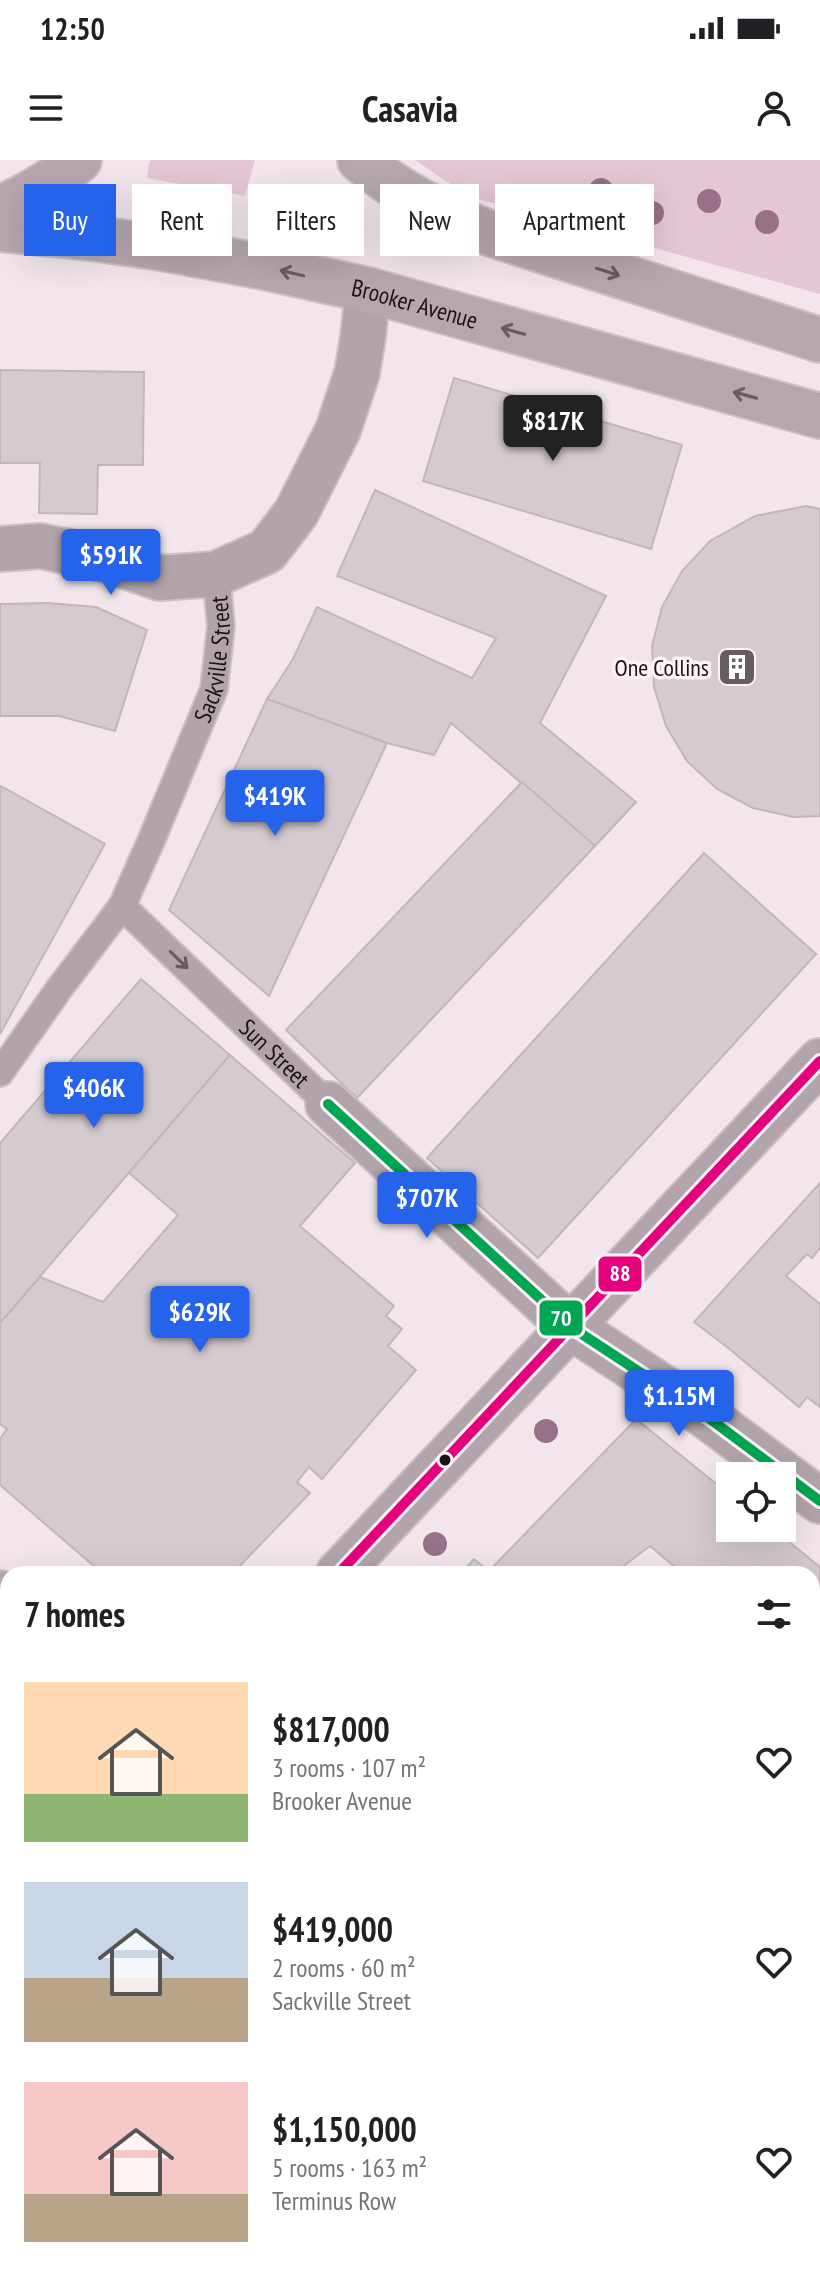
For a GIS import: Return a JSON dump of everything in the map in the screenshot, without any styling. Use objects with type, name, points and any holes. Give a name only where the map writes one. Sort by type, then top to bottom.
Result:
[{"type":"highway","points":[[0,208],[54,180],[79,160]]},
{"type":"highway","points":[[360,160],[406,194],[449,217],[494,235],[820,340]]},
{"type":"highway","name":"Brooker Avenue","points":[[0,229],[161,248],[368,290],[820,416]]},
{"type":"street","name":"Sackville Street","points":[[216,574],[267,551],[296,513],[338,430],[349,399],[357,373],[368,290]]},
{"type":"street","points":[[0,549],[40,546],[108,560],[160,578],[216,574]]},
{"type":"street","points":[[346,1566],[820,1061]]},
{"type":"street","name":"Sun Street","points":[[328,1104],[571,1327],[702,1413],[820,1501]]},
{"type":"lane","name":"Sackville Street","points":[[0,1073],[122,906],[214,689],[221,626],[216,574]]},
{"type":"lane","name":"Sun Street","points":[[122,906],[328,1104]]},
{"type":"shaded area","points":[[151,160],[255,160],[245,196],[232,194],[232,184],[180,184],[147,178]]},
{"type":"shaded area","points":[[415,160],[820,160],[820,294],[654,248],[654,184],[495,184],[495,204],[479,199],[479,184],[450,184]]},
{"type":"building","points":[[0,370],[144,372],[143,465],[98,465],[97,514],[39,513],[40,463],[0,463]]},
{"type":"building","points":[[454,378],[682,445],[651,549],[423,481]]},
{"type":"building","points":[[375,490],[606,596],[540,723],[636,802],[595,846],[451,723],[434,755],[387,743],[267,699],[293,659],[317,607],[472,678],[496,638],[337,576]]},
{"type":"building","name":"One Collins","points":[[806,506],[820,509],[820,816],[793,817],[753,808],[717,789],[687,761],[666,726],[654,687],[652,646],[662,607],[682,571],[710,541],[755,516]]},
{"type":"building","points":[[47,603],[96,607],[147,630],[115,731],[59,716],[0,716],[0,604]]},
{"type":"building","points":[[267,699],[387,743],[269,996],[169,910]]},
{"type":"building","points":[[522,782],[595,846],[357,1098],[286,1030]]},
{"type":"building","points":[[0,787],[105,844],[0,1034]]},
{"type":"building","points":[[704,853],[816,954],[538,1258],[427,1158]]},
{"type":"building","points":[[141,979],[230,1055],[0,1323],[0,1143]]},
{"type":"building","points":[[230,1055],[355,1163],[300,1226],[394,1306],[386,1316],[402,1329],[388,1346],[416,1370],[322,1479],[309,1467],[297,1482],[310,1493],[240,1566],[94,1566],[0,1485],[0,1439],[7,1429],[0,1424],[0,1323],[40,1277],[103,1302],[178,1215],[129,1173]]},
{"type":"building","points":[[820,1183],[820,1248],[812,1258],[807,1254],[786,1276],[820,1304],[820,1407],[807,1397],[799,1407],[694,1322]]},
{"type":"building","points":[[636,1419],[716,1484],[716,1542],[789,1542],[819,1566],[674,1566],[650,1546],[624,1566],[494,1566]]},
{"type":"building","points":[[474,1559],[483,1566],[467,1566]]},
{"type":"transit line","name":"88","points":[[346,1566],[820,1061]]},
{"type":"transit line","name":"70","points":[[328,1104],[571,1327],[702,1413],[820,1501]]},
{"type":"place","name":"One Collins","points":[[737,667]]}]
